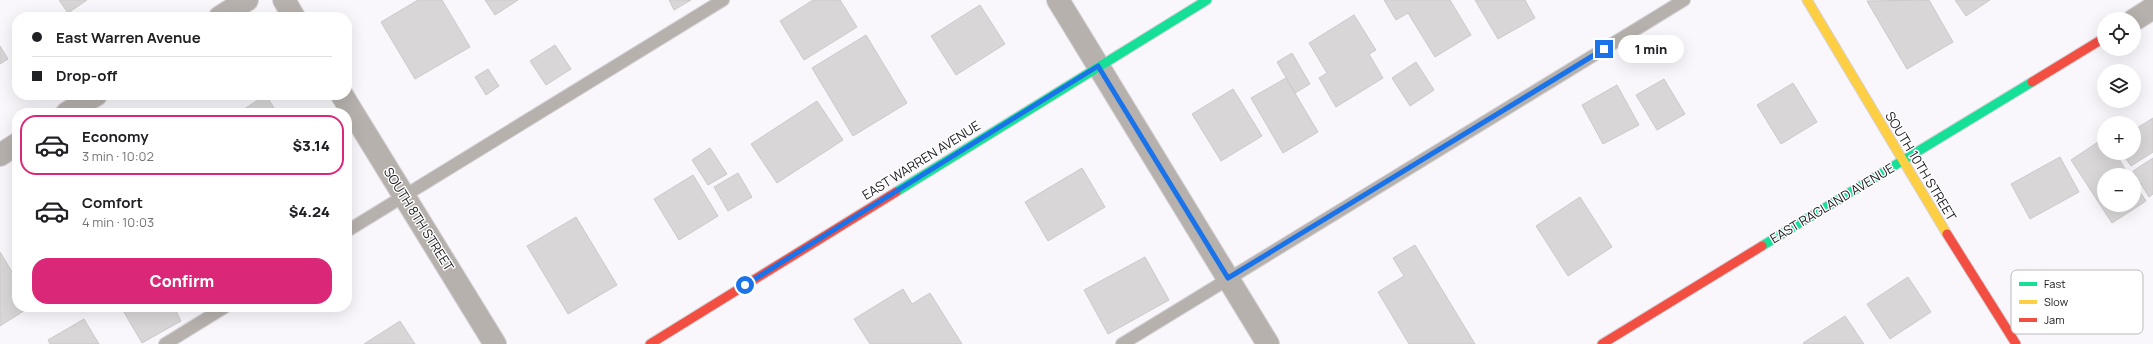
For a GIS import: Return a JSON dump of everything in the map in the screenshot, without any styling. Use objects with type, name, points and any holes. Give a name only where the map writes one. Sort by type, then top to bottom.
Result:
[{"type":"street","points":[[228,12],[247,0]]},
{"type":"street","points":[[284,0],[291,12]]},
{"type":"street","points":[[1058,0],[1268,344]]},
{"type":"street","name":"EAST WARREN AVENUE","points":[[650,344],[1207,0]]},
{"type":"street","name":"SOUTH 10TH STREET","points":[[1807,0],[1902,161],[2016,344]]},
{"type":"street","points":[[2141,16],[2153,8]]},
{"type":"street","name":"EAST RAGLAND AVENUE","points":[[1602,344],[2097,42]]},
{"type":"street","points":[[75,108],[88,100]]},
{"type":"street","name":"SOUTH 8TH STREET","points":[[352,111],[495,344]]},
{"type":"street","points":[[0,155],[12,147]]},
{"type":"lane","points":[[352,228],[723,0]]},
{"type":"lane","points":[[1122,344],[1684,0]]},
{"type":"lane","points":[[165,344],[217,312]]},
{"type":"building","points":[[59,0],[87,0],[69,12],[67,12]]},
{"type":"building","points":[[418,0],[442,0],[470,47],[415,79],[381,22]]},
{"type":"building","points":[[485,0],[518,0],[495,15]]},
{"type":"building","points":[[669,0],[691,0],[674,10]]},
{"type":"building","points":[[813,0],[840,0],[857,27],[804,60],[780,21]]},
{"type":"building","points":[[1384,0],[1450,0],[1471,35],[1435,57],[1408,13],[1396,20]]},
{"type":"building","points":[[1475,0],[1525,0],[1535,18],[1498,39]]},
{"type":"building","points":[[1929,0],[1953,42],[1907,69],[1867,1]]},
{"type":"building","points":[[1955,0],[1990,0],[1966,16]]},
{"type":"building","points":[[980,5],[1005,44],[956,75],[931,36]]},
{"type":"building","points":[[1354,15],[1376,50],[1369,54],[1383,78],[1336,107],[1319,78],[1327,73],[1309,43]]},
{"type":"building","points":[[866,35],[907,103],[853,136],[812,68]]},
{"type":"building","points":[[555,45],[571,69],[546,85],[530,61]]},
{"type":"building","points":[[0,46],[8,59],[0,64]]},
{"type":"building","points":[[1292,53],[1310,84],[1295,93],[1277,62]]},
{"type":"building","points":[[1416,62],[1434,90],[1410,106],[1392,78]]},
{"type":"building","points":[[488,69],[499,86],[486,95],[475,77]]},
{"type":"building","points":[[1286,78],[1318,132],[1283,153],[1251,98]]},
{"type":"building","points":[[1664,79],[1685,114],[1657,130],[1636,95]]},
{"type":"building","points":[[1793,83],[1817,122],[1781,144],[1757,105]]},
{"type":"building","points":[[1617,85],[1639,125],[1603,144],[1582,105]]},
{"type":"building","points":[[1233,89],[1262,136],[1221,161],[1192,114]]},
{"type":"building","points":[[258,100],[269,100],[274,108],[246,108]]},
{"type":"building","points":[[817,101],[843,140],[777,183],[751,144]]},
{"type":"building","points":[[2153,118],[2153,152],[2141,160],[2141,126]]},
{"type":"building","points":[[2097,143],[2097,160],[2119,160],[2125,168],[2097,168],[2097,200],[2071,160]]},
{"type":"building","points":[[710,148],[727,174],[708,185],[692,160]]},
{"type":"building","points":[[2060,157],[2079,192],[2030,219],[2011,184]]},
{"type":"building","points":[[2153,158],[2153,194],[2149,197],[2141,184],[2141,168],[2138,168]]},
{"type":"building","points":[[2127,160],[2140,160],[2131,166]]},
{"type":"building","points":[[1082,168],[1105,207],[1048,241],[1025,202]]},
{"type":"building","points":[[738,173],[752,197],[728,211],[714,187]]},
{"type":"building","points":[[693,175],[718,216],[679,240],[654,199]]},
{"type":"building","points":[[2141,194],[2146,201],[2141,204]]},
{"type":"building","points":[[1580,197],[1612,247],[1568,276],[1536,226]]},
{"type":"building","points":[[2105,212],[2129,212],[2112,223]]},
{"type":"building","points":[[576,217],[617,285],[568,314],[527,246]]},
{"type":"building","points":[[1415,245],[1475,344],[1409,344],[1378,292],[1404,276],[1393,258]]},
{"type":"building","points":[[0,252],[12,272],[12,312],[22,312],[0,326]]},
{"type":"building","points":[[1145,257],[1169,300],[1108,334],[1084,290]]},
{"type":"building","points":[[1908,277],[1931,312],[1890,339],[1867,304]]},
{"type":"building","points":[[903,289],[912,304],[930,293],[962,344],[870,344],[854,319]]},
{"type":"building","points":[[124,312],[176,312],[181,321],[142,343]]},
{"type":"building","points":[[1845,316],[1864,344],[1803,343]]},
{"type":"building","points":[[84,319],[99,344],[50,344],[48,340]]},
{"type":"building","points":[[400,321],[415,344],[364,344]]},
{"type":"traffic: fast","points":[[896,192],[1207,0]]},
{"type":"traffic: fast","points":[[1762,246],[2032,82]]},
{"type":"traffic: slow","points":[[1807,0],[1947,234]]},
{"type":"traffic: jam","points":[[2032,82],[2097,42]]},
{"type":"traffic: jam","points":[[650,344],[896,192]]},
{"type":"traffic: jam","points":[[1947,234],[2016,344]]},
{"type":"traffic: jam","points":[[1602,344],[1762,246]]},
{"type":"route","points":[[745,285],[1098,66],[1228,278],[1604,49]]}]
